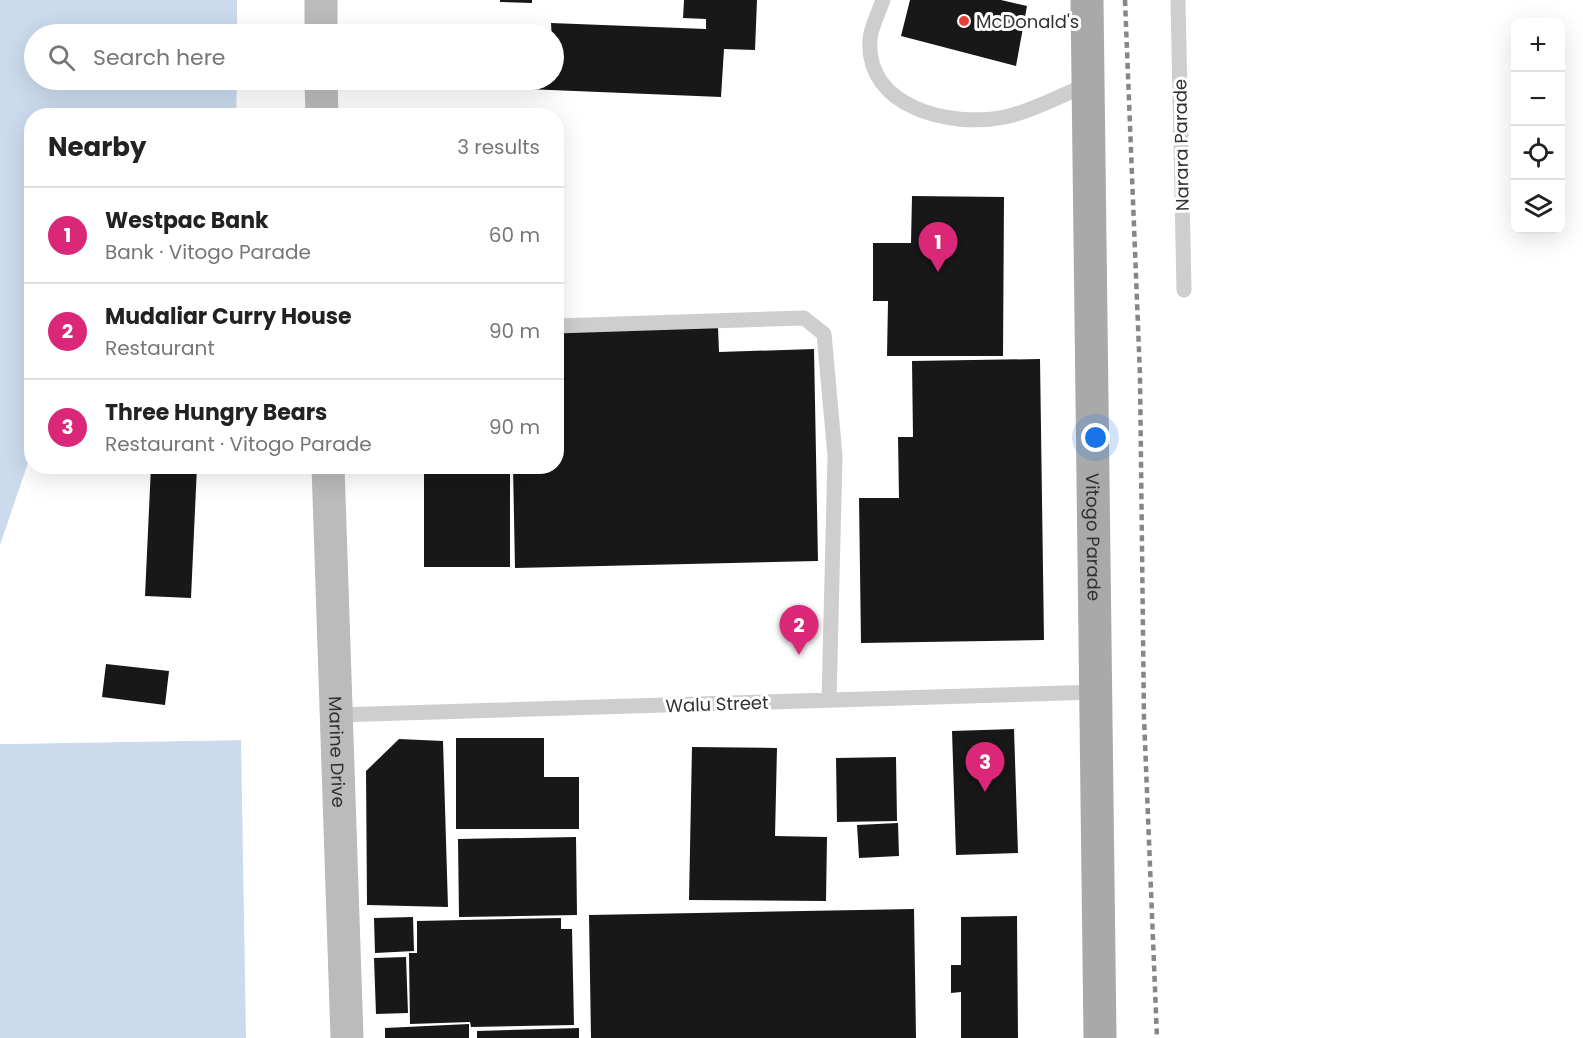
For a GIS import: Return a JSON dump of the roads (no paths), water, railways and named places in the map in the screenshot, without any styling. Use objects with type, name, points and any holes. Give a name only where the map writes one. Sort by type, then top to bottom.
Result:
[{"type":"main road","name":"Vitogo Parade","points":[[1087,0],[1092,546],[1097,692],[1094,752],[1100,1038]]},
{"type":"street","points":[[321,0],[321,24]]},
{"type":"street","points":[[321,90],[322,108]]},
{"type":"street","name":"Marine Drive","points":[[328,474],[347,1038]]},
{"type":"lane","points":[[883,0],[870,39],[875,74],[895,97],[916,110],[938,116],[1005,117],[1087,85]]},
{"type":"lane","name":"Narara Parade","points":[[1178,0],[1184,290]]},
{"type":"lane","points":[[564,326],[804,318],[824,334],[835,456],[829,700]]},
{"type":"lane","name":"Walu Street","points":[[336,715],[1097,692]]},
{"type":"water","points":[[0,0],[237,0],[237,24],[24,24],[24,90],[237,90],[236,108],[24,108],[24,474],[0,545]]},
{"type":"water","points":[[241,740],[246,1038],[0,1038],[0,744]]},
{"type":"railway","points":[[1125,0],[1140,376],[1144,718],[1157,1038]]},
{"type":"place","name":"McDonald's","points":[[964,21]]},
{"type":"place","name":"Westpac Bank","points":[[938,272]]},
{"type":"place","name":"Mudaliar Curry House","points":[[799,655]]},
{"type":"place","name":"Three Hungry Bears","points":[[985,792]]}]
